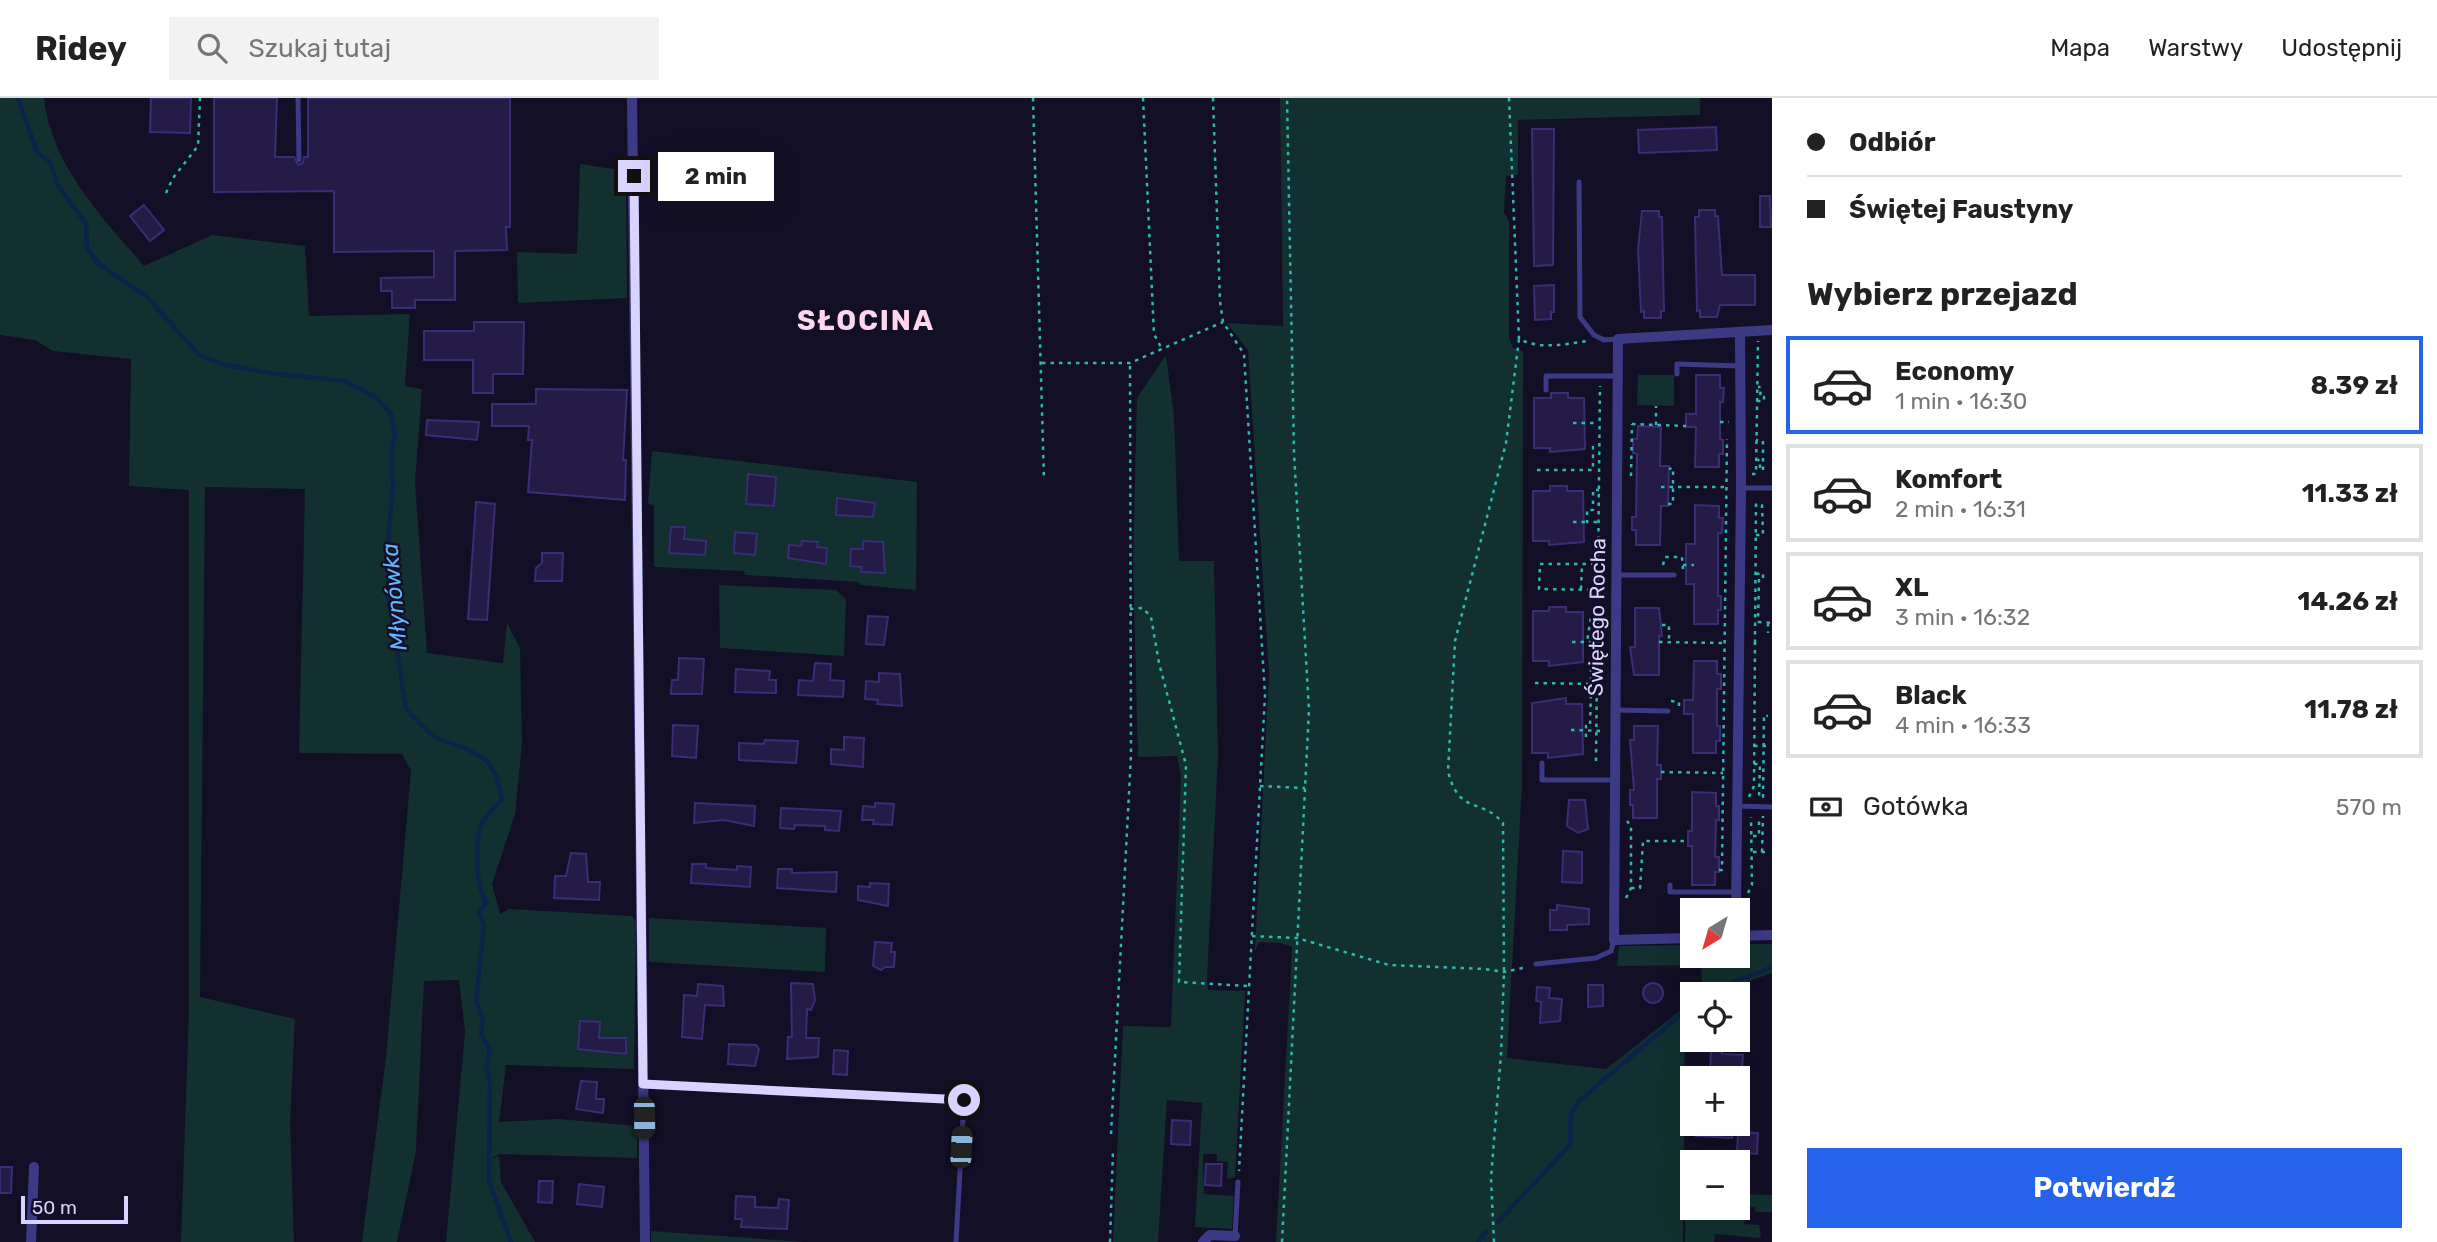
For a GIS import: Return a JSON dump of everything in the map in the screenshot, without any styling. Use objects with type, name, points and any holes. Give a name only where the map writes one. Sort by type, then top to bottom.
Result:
[{"type":"street","points":[[632,98],[645,1242]]},
{"type":"street","points":[[1618,339],[1772,330]]},
{"type":"street","points":[[1735,898],[1741,488],[1740,332]]},
{"type":"street","name":"Świętego Rocha","points":[[1614,940],[1618,339]]},
{"type":"street","points":[[1750,936],[1772,935]]},
{"type":"street","points":[[1614,940],[1680,938]]},
{"type":"street","points":[[31,1242],[34,1167]]},
{"type":"street","points":[[1203,1242],[1210,1235],[1236,1236]]},
{"type":"lane","points":[[298,98],[299,160]]},
{"type":"lane","points":[[1578,182],[1580,317],[1586,328],[1604,340],[1618,339]]},
{"type":"lane","points":[[1677,374],[1677,365],[1740,366]]},
{"type":"lane","points":[[1546,390],[1546,376],[1618,380]]},
{"type":"lane","points":[[1741,488],[1772,488]]},
{"type":"lane","points":[[1617,570],[1674,575]]},
{"type":"lane","points":[[1614,709],[1668,711]]},
{"type":"lane","points":[[1542,762],[1542,780],[1614,780]]},
{"type":"lane","points":[[1736,806],[1772,807]]},
{"type":"lane","points":[[1670,885],[1670,892],[1735,892]]},
{"type":"lane","points":[[1536,964],[1597,958],[1611,951],[1614,940]]},
{"type":"lane","points":[[643,1084],[964,1100],[956,1242]]},
{"type":"lane","points":[[1236,1236],[1238,1182]]},
{"type":"path","points":[[166,193],[173,178],[198,146],[200,98]]},
{"type":"path","points":[[1033,98],[1045,480]]},
{"type":"path","points":[[1143,98],[1154,334],[1162,349]]},
{"type":"path","points":[[1213,98],[1223,322],[1244,354],[1265,695],[1238,1182]]},
{"type":"path","points":[[1282,1242],[1309,710],[1294,453],[1287,98]]},
{"type":"path","points":[[1493,1242],[1491,1178],[1502,1054],[1504,972],[1503,823],[1494,812],[1467,805],[1452,788],[1448,771],[1455,641],[1506,443],[1519,339],[1509,98]]},
{"type":"path","points":[[1042,363],[1130,363],[1223,322]]},
{"type":"path","points":[[1519,339],[1530,344],[1548,346],[1604,340]]},
{"type":"path","points":[[1111,1134],[1131,755],[1130,363]]},
{"type":"path","points":[[1596,761],[1600,384],[1618,380]]},
{"type":"path","points":[[1757,387],[1761,387],[1760,397],[1764,397],[1765,402],[1757,401]]},
{"type":"path","points":[[1656,406],[1656,425]]},
{"type":"path","points":[[1720,422],[1727,422]]},
{"type":"path","points":[[1756,440],[1765,441],[1763,470],[1760,470],[1760,460],[1756,460]]},
{"type":"path","points":[[1593,470],[1593,447],[1599,447]]},
{"type":"path","points":[[1668,504],[1673,504],[1673,468],[1669,468]]},
{"type":"path","points":[[1537,470],[1599,471]]},
{"type":"path","points":[[1661,487],[1741,488]]},
{"type":"path","points":[[1587,522],[1587,510],[1593,510],[1593,490],[1598,490]]},
{"type":"path","points":[[1756,505],[1762,505],[1765,535],[1756,535]]},
{"type":"path","points":[[1573,522],[1598,522]]},
{"type":"path","points":[[1658,567],[1664,564],[1665,557],[1682,557],[1683,574]]},
{"type":"path","points":[[1617,570],[1597,564],[1540,564],[1539,589],[1617,590]]},
{"type":"path","points":[[1581,590],[1582,564]]},
{"type":"path","points":[[1683,565],[1694,565]]},
{"type":"path","points":[[1755,573],[1764,573],[1763,578],[1759,578],[1757,622],[1770,622],[1768,633]]},
{"type":"path","points":[[1130,609],[1143,608],[1151,617],[1159,663],[1186,765],[1178,980],[1182,983],[1249,986]]},
{"type":"path","points":[[1587,642],[1587,631],[1591,631],[1591,616],[1597,616]]},
{"type":"path","points":[[1662,625],[1669,625],[1669,642]]},
{"type":"path","points":[[1572,642],[1595,642]]},
{"type":"path","points":[[1586,737],[1586,726],[1590,726],[1591,663],[1597,663]]},
{"type":"path","points":[[1535,683],[1591,684]]},
{"type":"path","points":[[1591,689],[1596,690]]},
{"type":"path","points":[[1667,701],[1679,702],[1679,711]]},
{"type":"path","points":[[1717,706],[1724,706]]},
{"type":"path","points":[[1754,764],[1760,764],[1759,797],[1763,797],[1764,715],[1768,716]]},
{"type":"path","points":[[1571,730],[1594,730]]},
{"type":"path","points":[[1754,746],[1771,746]]},
{"type":"path","points":[[1661,772],[1723,773]]},
{"type":"path","points":[[1260,786],[1305,788]]},
{"type":"path","points":[[1753,836],[1759,836],[1759,813],[1763,813],[1764,852],[1753,852]]},
{"type":"path","points":[[1614,821],[1631,824],[1631,888],[1622,903]]},
{"type":"path","points":[[1716,839],[1723,839]]},
{"type":"path","points":[[1631,888],[1640,888],[1643,841],[1688,841]]},
{"type":"path","points":[[1252,936],[1297,938],[1390,965],[1517,972],[1536,964]]},
{"type":"path","points":[[1110,1242],[1113,1150]]},
{"type":"green space","points":[[0,98],[44,98],[57,146],[68,168],[96,209],[144,266],[212,235],[305,246],[309,316],[410,314],[405,386],[422,389],[415,482],[427,653],[503,663],[507,623],[520,648],[522,743],[515,814],[492,884],[500,914],[509,909],[632,916],[636,921],[634,1069],[506,1065],[499,1122],[559,1119],[637,1126],[637,1158],[499,1154],[490,1160],[499,1156],[501,1182],[535,1242],[446,1242],[465,1032],[459,980],[424,981],[416,1151],[397,1242],[362,1242],[386,1057],[411,771],[402,754],[299,753],[305,489],[205,487],[200,997],[295,1019],[290,1122],[294,1242],[181,1242],[189,1009],[189,490],[129,486],[131,359],[53,351],[35,340],[0,335]]},
{"type":"green space","points":[[1280,98],[1700,98],[1700,115],[1518,120],[1518,175],[1506,176],[1504,213],[1509,221],[1509,337],[1513,348],[1523,351],[1522,785],[1507,1058],[1606,1069],[1680,1011],[1680,1052],[1685,1052],[1685,1066],[1680,1066],[1680,1136],[1684,1136],[1684,1150],[1680,1150],[1680,1220],[1683,1220],[1683,1242],[1276,1242],[1292,947],[1281,943],[1259,942],[1255,951],[1269,674],[1248,350],[1227,323],[1283,326]]},
{"type":"green space","points":[[580,164],[626,171],[627,298],[518,303],[517,252],[577,254]]},
{"type":"green space","points":[[1166,355],[1174,415],[1179,561],[1214,561],[1218,755],[1207,980],[1208,990],[1245,991],[1235,1177],[1227,1179],[1228,1162],[1217,1161],[1217,1154],[1203,1154],[1204,1194],[1234,1196],[1232,1229],[1195,1227],[1202,1103],[1167,1100],[1158,1242],[1113,1242],[1123,1026],[1171,1027],[1181,775],[1177,756],[1138,757],[1133,562],[1137,398]]},
{"type":"green space","points":[[1638,375],[1674,375],[1674,406],[1637,405]]},
{"type":"green space","points":[[652,451],[917,482],[916,590],[860,585],[859,582],[745,575],[744,571],[654,567],[654,505],[648,504]]},
{"type":"green space","points":[[719,585],[836,590],[846,599],[844,656],[720,648]]},
{"type":"green space","points":[[649,918],[826,928],[825,972],[649,962]]},
{"type":"green space","points":[[1750,944],[1772,944],[1772,973],[1746,982],[1702,982],[1701,968],[1750,968]]},
{"type":"green space","points":[[1680,945],[1680,965],[1617,966],[1619,946]]},
{"type":"green space","points":[[1750,1194],[1772,1195],[1772,1212],[1755,1212],[1755,1207],[1750,1207]]},
{"type":"green space","points":[[1685,1220],[1745,1220],[1744,1224],[1759,1225],[1761,1236],[1758,1238],[1715,1234],[1714,1242],[1685,1242]]},
{"type":"green space","points":[[651,1231],[804,1242],[651,1242]]},
{"type":"building","points":[[151,98],[191,98],[190,133],[150,132]]},
{"type":"building","points":[[214,98],[277,98],[275,157],[294,157],[298,165],[303,163],[304,157],[308,157],[308,98],[510,98],[510,227],[506,227],[507,250],[455,251],[455,300],[415,300],[415,308],[392,308],[392,291],[381,291],[381,278],[434,277],[434,251],[334,252],[334,191],[214,192]]},
{"type":"building","points":[[1716,127],[1717,150],[1639,153],[1638,130]]},
{"type":"building","points":[[1532,129],[1554,129],[1553,265],[1534,266]]},
{"type":"building","points":[[1760,196],[1770,196],[1771,227],[1760,227]]},
{"type":"building","points":[[144,205],[164,230],[150,241],[130,216]]},
{"type":"building","points":[[1699,210],[1715,210],[1715,216],[1718,216],[1722,275],[1755,275],[1755,305],[1720,305],[1717,317],[1700,317],[1700,310],[1697,311],[1695,217],[1699,217]]},
{"type":"building","points":[[1642,211],[1659,211],[1659,217],[1662,217],[1664,311],[1661,311],[1661,318],[1644,318],[1644,311],[1641,312],[1638,249]]},
{"type":"building","points":[[1554,285],[1554,312],[1551,312],[1551,319],[1535,320],[1534,286]]},
{"type":"building","points":[[474,322],[524,322],[523,374],[493,374],[493,393],[473,393],[473,360],[424,360],[424,331],[474,331]]},
{"type":"building","points":[[1696,375],[1720,375],[1720,388],[1724,388],[1723,402],[1720,402],[1720,439],[1723,440],[1723,454],[1719,454],[1719,467],[1695,467],[1696,427],[1686,427],[1686,414],[1696,414]]},
{"type":"building","points":[[536,389],[627,390],[623,460],[626,460],[625,500],[528,492],[532,440],[528,440],[529,426],[492,426],[492,404],[536,404]]},
{"type":"building","points":[[1551,393],[1568,393],[1568,398],[1584,398],[1585,449],[1550,452],[1550,448],[1534,448],[1534,398],[1551,398]]},
{"type":"building","points":[[427,420],[479,422],[477,440],[426,435]]},
{"type":"building","points":[[1638,426],[1661,427],[1660,466],[1669,466],[1668,506],[1661,506],[1660,545],[1636,545],[1636,530],[1632,530],[1632,517],[1636,517],[1637,454],[1633,453],[1633,439],[1637,439]]},
{"type":"building","points":[[748,474],[776,477],[774,506],[746,504]]},
{"type":"building","points":[[1550,486],[1567,486],[1567,491],[1583,491],[1584,542],[1549,545],[1549,541],[1533,541],[1533,491],[1550,491]]},
{"type":"building","points":[[837,498],[875,503],[873,517],[836,515]]},
{"type":"building","points":[[476,502],[495,504],[487,620],[468,619]]},
{"type":"building","points":[[1695,505],[1719,506],[1719,518],[1723,518],[1722,533],[1718,533],[1718,596],[1721,596],[1721,610],[1718,610],[1718,624],[1694,624],[1694,584],[1686,584],[1686,544],[1695,544]]},
{"type":"building","points":[[671,527],[685,527],[684,539],[706,541],[705,555],[669,553]]},
{"type":"building","points":[[735,532],[757,534],[755,555],[734,553]]},
{"type":"building","points":[[802,541],[818,542],[817,547],[827,548],[826,564],[788,558],[789,545],[801,546]]},
{"type":"building","points":[[863,541],[883,542],[885,573],[861,572],[862,567],[850,566],[851,549],[863,549]]},
{"type":"building","points":[[542,553],[563,553],[562,581],[535,581],[536,568],[542,563]]},
{"type":"building","points":[[1549,607],[1566,607],[1566,612],[1583,612],[1583,662],[1549,666],[1549,661],[1533,661],[1533,611],[1549,611]]},
{"type":"building","points":[[1635,608],[1659,608],[1662,636],[1659,636],[1659,675],[1634,675],[1630,647],[1635,647]]},
{"type":"building","points":[[868,616],[888,617],[884,645],[866,644]]},
{"type":"building","points":[[679,658],[704,659],[702,694],[671,694],[672,680],[678,680]]},
{"type":"building","points":[[1694,661],[1717,661],[1717,674],[1721,674],[1721,689],[1717,689],[1717,726],[1720,726],[1720,741],[1716,741],[1716,753],[1693,753],[1693,714],[1684,714],[1684,700],[1693,700]]},
{"type":"building","points":[[815,663],[831,664],[830,680],[844,681],[843,697],[798,695],[799,680],[813,681]]},
{"type":"building","points":[[736,669],[770,671],[769,680],[776,680],[776,693],[735,692]]},
{"type":"building","points":[[879,673],[900,674],[902,706],[877,704],[878,700],[865,699],[866,681],[879,682]]},
{"type":"building","points":[[1566,698],[1566,704],[1582,704],[1583,754],[1548,758],[1548,753],[1532,753],[1532,703]]},
{"type":"building","points":[[673,725],[698,726],[696,758],[672,756]]},
{"type":"building","points":[[1634,726],[1658,726],[1657,765],[1661,765],[1661,779],[1657,779],[1657,818],[1633,818],[1633,805],[1630,805],[1630,790],[1634,790],[1630,740],[1634,740]]},
{"type":"building","points":[[844,737],[864,738],[863,767],[831,764],[831,749],[844,750]]},
{"type":"building","points":[[765,740],[798,741],[796,763],[739,760],[739,743],[764,744]]},
{"type":"building","points":[[1692,792],[1716,793],[1719,820],[1716,820],[1715,857],[1719,857],[1719,872],[1715,872],[1715,885],[1692,885],[1692,846],[1688,846],[1688,831],[1692,831]]},
{"type":"building","points":[[1569,800],[1585,800],[1588,829],[1578,833],[1567,826]]},
{"type":"building","points":[[695,803],[755,806],[754,826],[724,820],[694,823]]},
{"type":"building","points":[[875,803],[894,804],[892,825],[873,824],[874,820],[862,820],[863,806],[875,807]]},
{"type":"building","points":[[781,808],[841,811],[839,831],[825,830],[825,826],[795,825],[794,829],[780,828]]},
{"type":"building","points":[[1563,851],[1582,852],[1582,883],[1562,882]]},
{"type":"building","points":[[571,853],[586,854],[588,882],[600,882],[599,900],[554,898],[555,876],[566,876]]},
{"type":"building","points":[[692,864],[706,864],[706,868],[737,870],[737,866],[751,867],[750,887],[691,883]]},
{"type":"building","points":[[778,869],[792,869],[792,873],[837,872],[836,892],[777,888]]},
{"type":"building","points":[[870,883],[889,884],[888,906],[858,900],[858,886],[870,887]]},
{"type":"building","points":[[1557,905],[1589,909],[1589,924],[1567,925],[1567,930],[1550,930],[1550,910],[1557,910]]},
{"type":"building","points":[[875,942],[892,943],[891,952],[895,952],[894,967],[881,970],[873,966]]},
{"type":"building","points":[[791,983],[813,984],[815,1000],[811,1010],[807,1009],[806,1038],[819,1038],[818,1057],[787,1059],[788,1037],[792,1037]]},
{"type":"building","points":[[1649,983],[1657,983],[1663,993],[1657,1003],[1649,1003],[1643,997],[1643,989]]},
{"type":"building","points":[[698,984],[723,986],[724,1006],[705,1005],[702,1039],[682,1037],[684,995],[697,996]]},
{"type":"building","points":[[1588,985],[1603,985],[1603,1006],[1588,1007]]},
{"type":"building","points":[[1537,987],[1550,988],[1549,998],[1562,999],[1560,1021],[1540,1023],[1541,1002],[1536,1001]]},
{"type":"building","points":[[580,1021],[600,1022],[599,1038],[626,1038],[626,1054],[578,1049]]},
{"type":"building","points":[[729,1044],[756,1045],[759,1049],[755,1066],[728,1064]]},
{"type":"building","points":[[834,1050],[848,1051],[847,1075],[833,1074]]},
{"type":"building","points":[[1711,1052],[1743,1055],[1742,1066],[1710,1066]]},
{"type":"building","points":[[581,1081],[597,1082],[596,1099],[604,1099],[603,1113],[576,1109]]},
{"type":"building","points":[[1172,1120],[1191,1121],[1190,1145],[1171,1144]]},
{"type":"building","points":[[1758,1133],[1757,1154],[1750,1153],[1750,1150],[1737,1150],[1738,1136]]},
{"type":"building","points":[[1696,1136],[1732,1136],[1732,1138]]},
{"type":"building","points":[[1206,1164],[1222,1164],[1221,1186],[1205,1185]]},
{"type":"building","points":[[0,1167],[12,1167],[11,1193],[0,1193]]},
{"type":"building","points":[[539,1181],[553,1181],[552,1203],[538,1202]]},
{"type":"building","points":[[579,1184],[604,1187],[602,1207],[577,1204]]},
{"type":"building","points":[[736,1196],[755,1197],[755,1207],[778,1208],[779,1199],[789,1200],[787,1229],[741,1227],[742,1219],[735,1219]]},
{"type":"waterway","name":"Młynówka","points":[[18,98],[37,152],[50,162],[57,184],[86,224],[87,248],[98,263],[147,297],[199,355],[225,365],[275,374],[345,381],[375,397],[391,414],[395,434],[391,453],[393,485],[387,555],[389,601],[406,709],[434,737],[465,748],[486,760],[496,775],[502,799],[487,816],[479,834],[478,876],[486,903],[479,912],[484,925],[476,1000],[483,1020],[481,1034],[490,1051],[486,1065],[490,1081],[489,1181],[511,1242]]},
{"type":"waterway","points":[[1735,982],[1772,967]]},
{"type":"waterway","points":[[1497,1223],[1570,1145],[1571,1114],[1579,1101],[1680,1015]]},
{"type":"waterway","points":[[1478,1242],[1486,1232]]},
{"type":"district","name":"SŁOCINA","points":[[866,320]]},
{"type":"route","points":[[634,176],[643,1084],[964,1100]]}]
